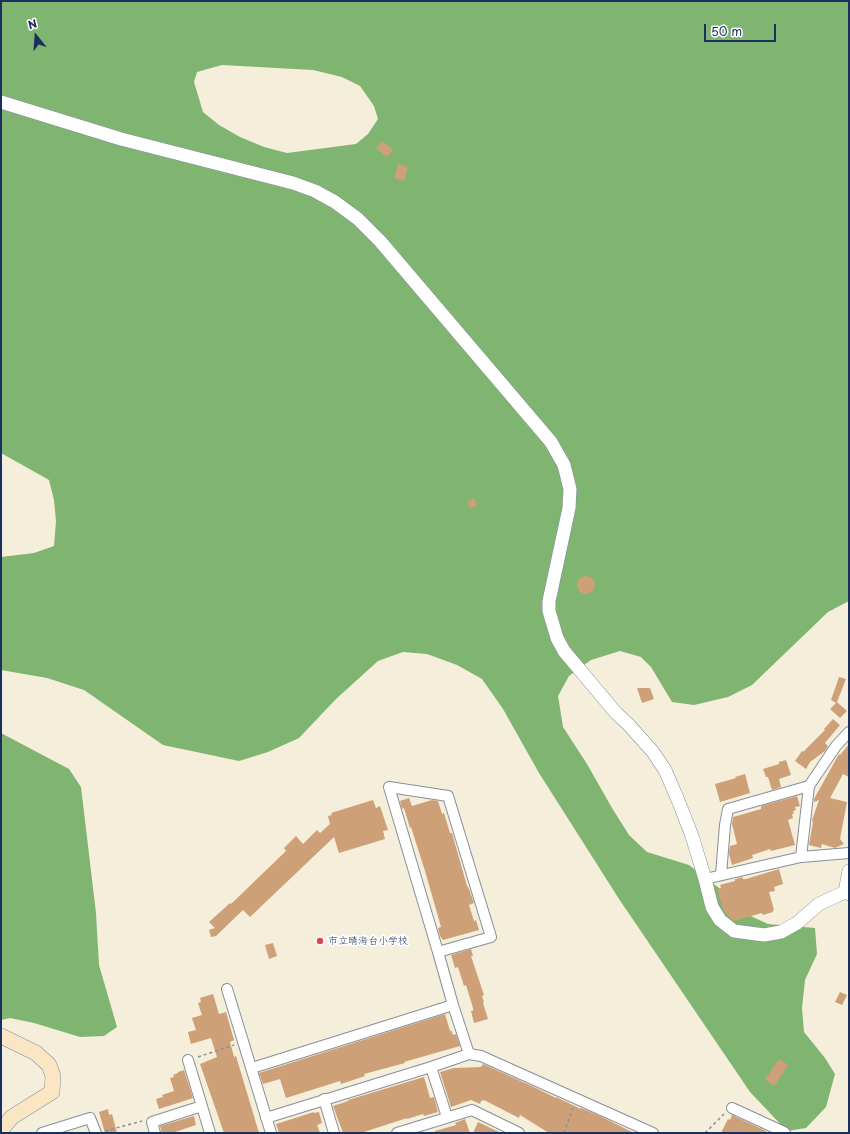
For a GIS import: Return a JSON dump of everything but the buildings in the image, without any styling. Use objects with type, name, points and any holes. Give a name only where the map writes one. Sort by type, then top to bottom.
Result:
[{"type":"main road","points":[[1,1036],[36,1053],[49,1065],[54,1076],[52,1092],[12,1117],[1,1130]]},
{"type":"street","points":[[1,102],[121,139],[263,175],[315,191],[335,202],[358,219],[380,241],[551,442],[564,465],[570,489],[570,508],[549,601],[549,611],[557,638],[564,651],[616,713],[653,752],[665,770],[678,800],[705,879],[712,907],[720,920],[734,931],[764,935],[781,932],[796,923],[819,904],[847,893],[849,871]]},
{"type":"street","points":[[801,857],[809,786],[836,746],[849,732]]},
{"type":"street","points":[[721,875],[725,825],[728,809],[809,786]]},
{"type":"street","points":[[438,952],[491,937],[448,796],[389,787],[453,1005],[469,1054]]},
{"type":"street","points":[[705,879],[801,857],[849,853]]},
{"type":"street","points":[[227,989],[271,1133]]},
{"type":"street","points":[[252,1068],[453,1005]]},
{"type":"street","points":[[266,1118],[469,1054],[481,1056],[653,1133]]},
{"type":"street","points":[[188,1060],[210,1133]]},
{"type":"street","points":[[431,1067],[447,1117]]},
{"type":"street","points":[[324,1099],[334,1133]]},
{"type":"street","points":[[155,1133],[152,1122],[202,1106]]},
{"type":"street","points":[[732,1108],[785,1133]]},
{"type":"street","points":[[397,1133],[472,1110],[519,1133]]},
{"type":"street","points":[[42,1133],[90,1118],[96,1133]]},
{"type":"path","points":[[188,1060],[243,1042]]},
{"type":"path","points":[[564,1133],[576,1099]]},
{"type":"path","points":[[705,1133],[732,1108]]},
{"type":"path","points":[[99,1133],[146,1120],[152,1122]]},
{"type":"green space","points":[[1,1],[849,1],[849,601],[828,612],[752,685],[728,697],[694,705],[672,702],[651,667],[641,657],[620,651],[591,660],[569,676],[558,696],[563,727],[629,835],[647,852],[689,865],[723,891],[744,913],[768,924],[815,928],[817,954],[805,980],[802,1008],[804,1032],[825,1058],[835,1074],[826,1107],[806,1128],[787,1131],[750,1092],[619,899],[539,773],[503,709],[482,679],[457,665],[427,654],[403,652],[378,661],[336,699],[299,738],[268,752],[239,761],[163,745],[84,690],[47,678],[1,670],[1,557],[34,553],[54,546],[56,521],[54,500],[49,480],[1,453]],"holes":[[[222,65],[313,70],[342,77],[360,86],[374,106],[378,119],[368,134],[356,144],[287,153],[264,147],[240,137],[219,125],[203,112],[194,82],[197,72]]]},
{"type":"green space","points":[[1,733],[69,769],[81,787],[96,913],[99,965],[117,1027],[104,1036],[80,1037],[34,1023],[10,1018],[1,1020]]},
{"type":"place","name":"市立晴海台小学校","points":[[320,941]]}]
